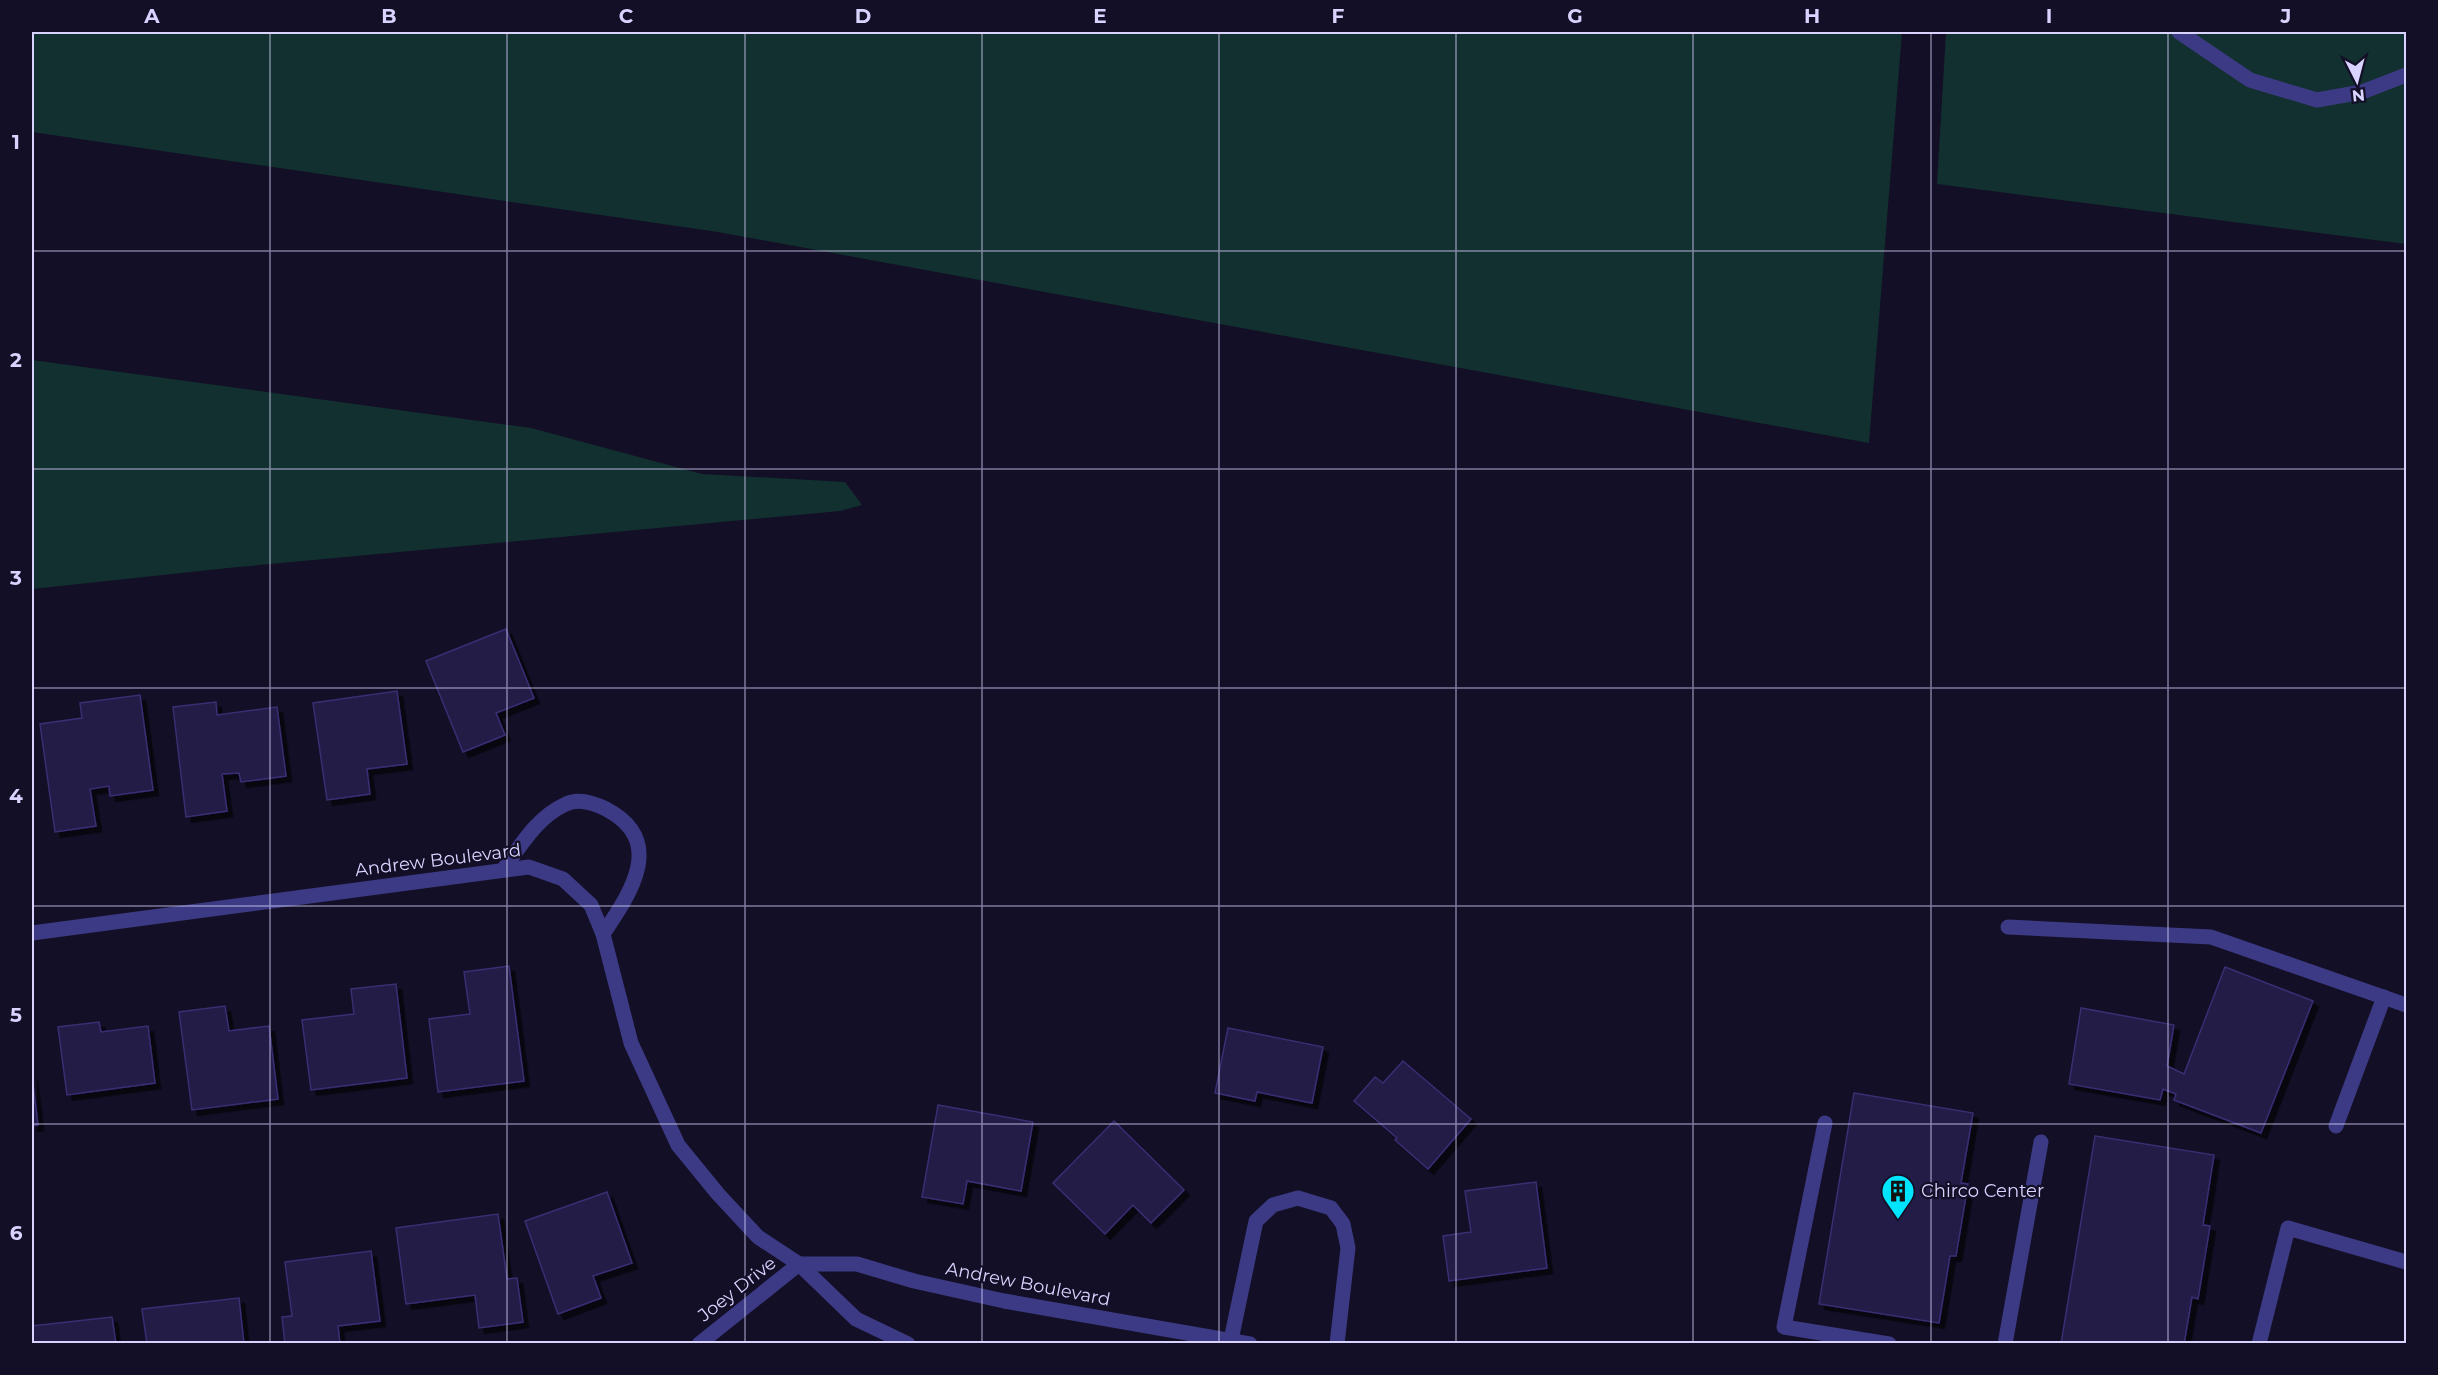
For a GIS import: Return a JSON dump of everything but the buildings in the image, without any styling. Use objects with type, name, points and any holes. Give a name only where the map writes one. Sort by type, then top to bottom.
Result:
[{"type":"street","points":[[2179,32],[2250,80],[2317,100],[2362,92],[2406,75]]},
{"type":"street","points":[[503,870],[537,823],[567,803],[586,801],[618,815],[629,827],[638,846],[638,865],[630,893],[603,934]]},
{"type":"street","name":"Andrew Boulevard","points":[[32,933],[529,867],[563,879],[589,900],[603,934],[631,1043],[678,1145],[718,1194],[758,1237],[799,1264],[856,1319],[908,1344]]},
{"type":"street","points":[[2008,927],[2211,937],[2406,1005]]},
{"type":"street","points":[[2336,1126],[2384,997]]},
{"type":"street","points":[[1825,1123],[1784,1327],[1889,1344]]},
{"type":"street","points":[[2005,1344],[2041,1142]]},
{"type":"street","points":[[1231,1340],[1257,1221],[1273,1206],[1298,1198],[1330,1208],[1343,1224],[1348,1248],[1337,1344]]},
{"type":"street","points":[[2259,1344],[2288,1228],[2406,1262]]},
{"type":"street","name":"Andrew Boulevard","points":[[799,1264],[857,1264],[914,1281],[1004,1301],[1250,1344]]},
{"type":"street","name":"Joey Drive","points":[[699,1344],[799,1264]]},
{"type":"green space","points":[[32,32],[1902,32],[1869,443],[718,232],[32,132]]},
{"type":"green space","points":[[1946,32],[2406,32],[2406,244],[1937,184]]},
{"type":"green space","points":[[32,360],[531,428],[702,474],[845,482],[862,505],[840,511],[228,568],[32,589]]},
{"type":"place","name":"Chirco Center","points":[[1898,1220]]}]
